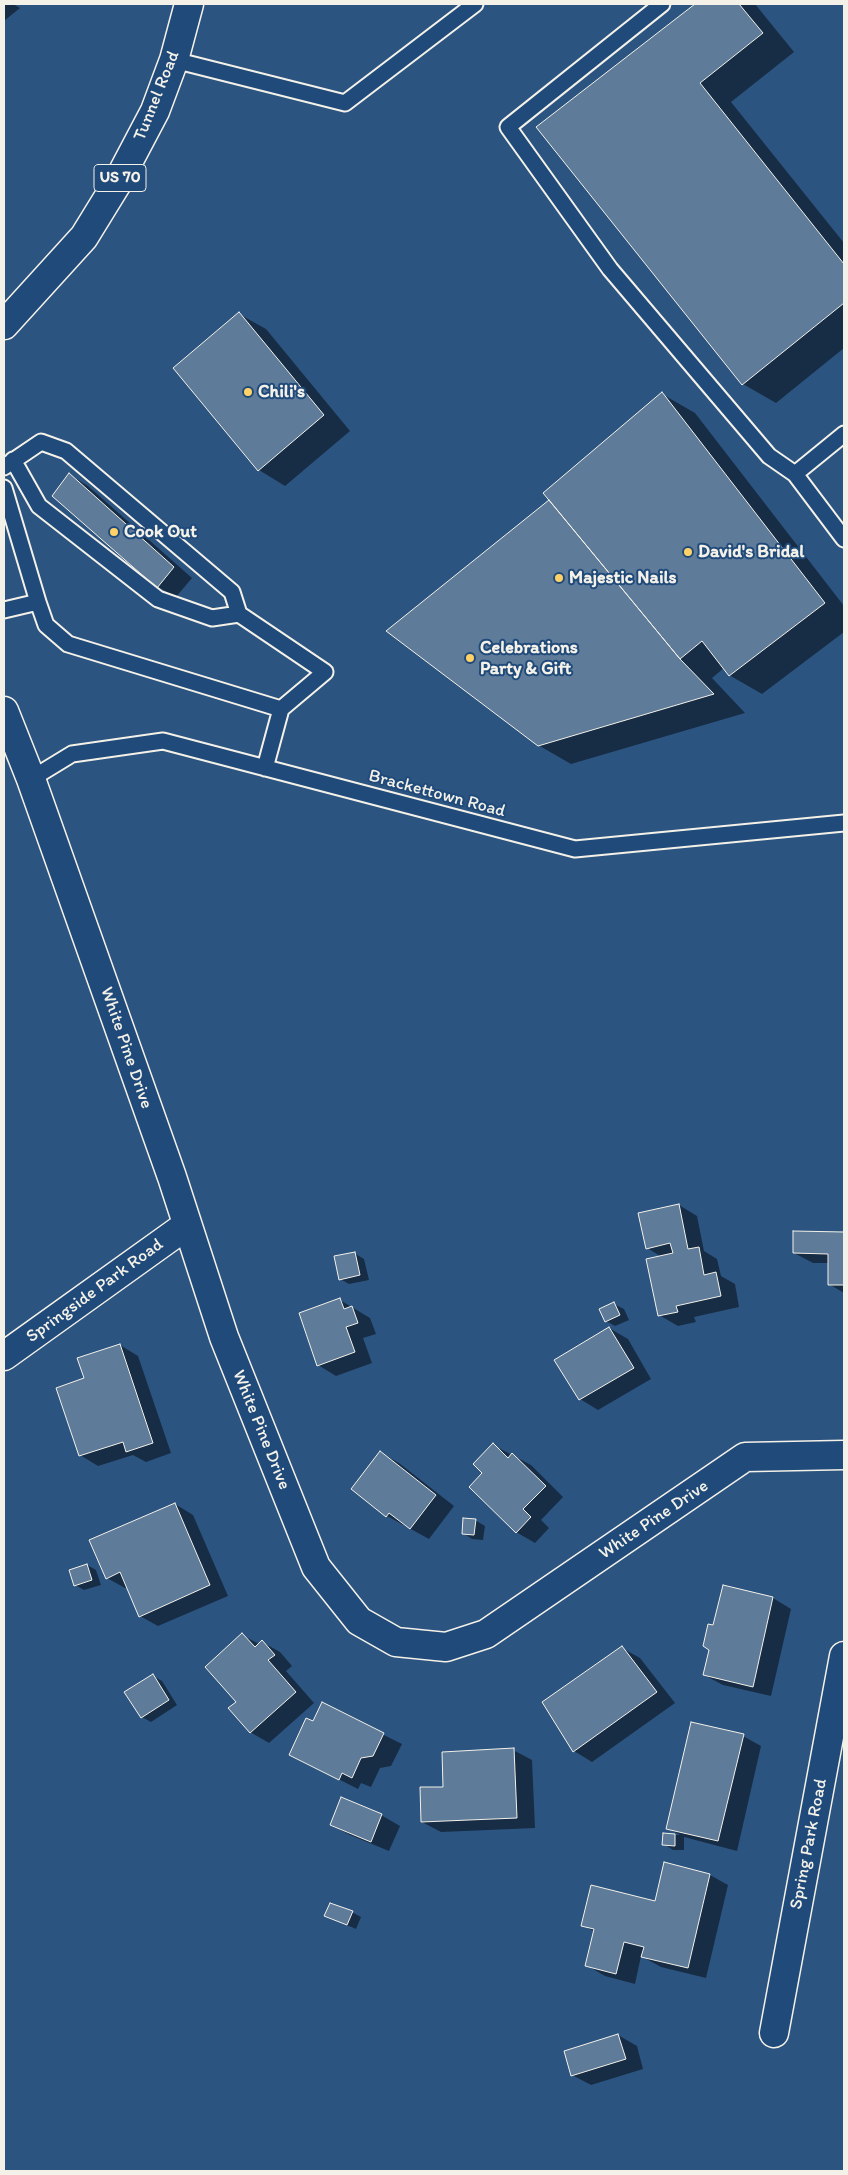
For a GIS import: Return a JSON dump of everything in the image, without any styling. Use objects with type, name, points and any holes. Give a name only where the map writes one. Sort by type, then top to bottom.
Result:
[{"type":"street","name":"Tunnel Road","points":[[4,326],[84,237],[116,185],[155,111],[174,60],[189,4]]},
{"type":"street","name":"White Pine Drive","points":[[4,711],[31,779],[187,1225],[224,1337],[316,1567],[360,1621],[396,1642],[446,1647],[486,1634],[745,1457],[844,1455]]},
{"type":"street","name":"Springside Park Road","points":[[4,1356],[187,1225]]},
{"type":"street","name":"Spring Park Road","points":[[774,2033],[844,1656]]},
{"type":"lane","points":[[174,60],[345,103],[475,4]]},
{"type":"lane","points":[[662,4],[508,127],[610,269],[769,456],[795,474],[844,539]]},
{"type":"lane","points":[[795,474],[844,434]]},
{"type":"lane","points":[[239,614],[212,618],[158,599],[40,506],[8,463],[41,442],[66,452],[232,592],[239,614],[325,672],[280,709],[265,768]]},
{"type":"lane","points":[[4,488],[46,625],[68,644],[280,709]]},
{"type":"lane","points":[[4,610],[38,602]]},
{"type":"lane","name":"Brackettown Road","points":[[31,779],[72,754],[163,741],[575,849],[844,823]]},
{"type":"building","points":[[695,4],[739,4],[763,33],[700,83],[844,264],[844,303],[742,385],[536,127]]},
{"type":"building","name":"Chili's","points":[[239,312],[324,415],[258,471],[173,368]]},
{"type":"building","name":"David's Bridal","points":[[662,392],[825,603],[729,676],[702,641],[680,659],[543,493]]},
{"type":"building","name":"Cook Out","points":[[69,473],[174,567],[157,588],[52,496]]},
{"type":"building","points":[[549,500],[680,659],[714,694],[538,746],[386,631]]},
{"type":"building","points":[[679,1204],[688,1249],[699,1247],[704,1275],[716,1272],[721,1296],[676,1306],[678,1312],[658,1316],[646,1259],[673,1253],[670,1243],[646,1249],[638,1213]]},
{"type":"building","points":[[793,1231],[844,1232],[844,1285],[828,1285],[828,1254],[793,1253]]},
{"type":"building","points":[[355,1252],[360,1275],[339,1280],[334,1256]]},
{"type":"building","points":[[340,1298],[344,1309],[352,1306],[358,1323],[346,1327],[355,1352],[317,1366],[299,1313]]},
{"type":"building","points":[[614,1302],[620,1315],[605,1322],[599,1309]]},
{"type":"building","points":[[609,1327],[634,1368],[579,1400],[554,1360]]},
{"type":"building","points":[[120,1344],[153,1443],[126,1452],[123,1442],[79,1456],[56,1388],[84,1378],[77,1358]]},
{"type":"building","points":[[493,1443],[508,1458],[512,1453],[546,1486],[523,1509],[531,1517],[516,1533],[469,1487],[482,1473],[473,1464]]},
{"type":"building","points":[[380,1451],[436,1495],[410,1529],[389,1513],[386,1517],[351,1489]]},
{"type":"building","points":[[175,1503],[210,1585],[139,1617],[120,1572],[106,1579],[89,1540]]},
{"type":"building","points":[[463,1518],[476,1519],[474,1535],[462,1534]]},
{"type":"building","points":[[87,1564],[92,1580],[74,1586],[69,1570]]},
{"type":"building","points":[[723,1585],[773,1597],[753,1687],[703,1675],[709,1650],[703,1646],[708,1624],[713,1625]]},
{"type":"building","points":[[242,1633],[255,1647],[262,1640],[275,1655],[268,1660],[296,1692],[250,1733],[228,1708],[236,1702],[205,1667]]},
{"type":"building","points":[[622,1646],[657,1692],[573,1752],[542,1702]]},
{"type":"building","points":[[153,1674],[169,1700],[141,1718],[124,1692]]},
{"type":"building","points":[[322,1702],[384,1733],[373,1756],[361,1758],[352,1778],[342,1773],[339,1780],[289,1755],[306,1718],[313,1721]]},
{"type":"building","points":[[691,1722],[744,1734],[718,1841],[666,1829]]},
{"type":"building","points":[[514,1748],[517,1818],[421,1822],[420,1787],[443,1787],[442,1752]]},
{"type":"building","points":[[341,1797],[382,1814],[371,1842],[330,1825]]},
{"type":"building","points":[[663,1833],[675,1834],[675,1846],[662,1845]]},
{"type":"building","points":[[664,1862],[710,1874],[688,1968],[641,1957],[644,1947],[624,1942],[616,1974],[585,1966],[594,1929],[581,1926],[591,1885],[655,1901]]},
{"type":"building","points":[[330,1903],[353,1911],[347,1925],[324,1916]]},
{"type":"building","points":[[618,2034],[626,2059],[571,2076],[564,2051]]},
{"type":"place","name":"Chili's","points":[[248,392]]},
{"type":"place","name":"Cook Out","points":[[114,532]]},
{"type":"place","name":"David's Bridal","points":[[688,552]]},
{"type":"place","name":"Majestic Nails","points":[[559,578]]},
{"type":"place","name":"Celebrations Party & Gift","points":[[470,658]]}]
